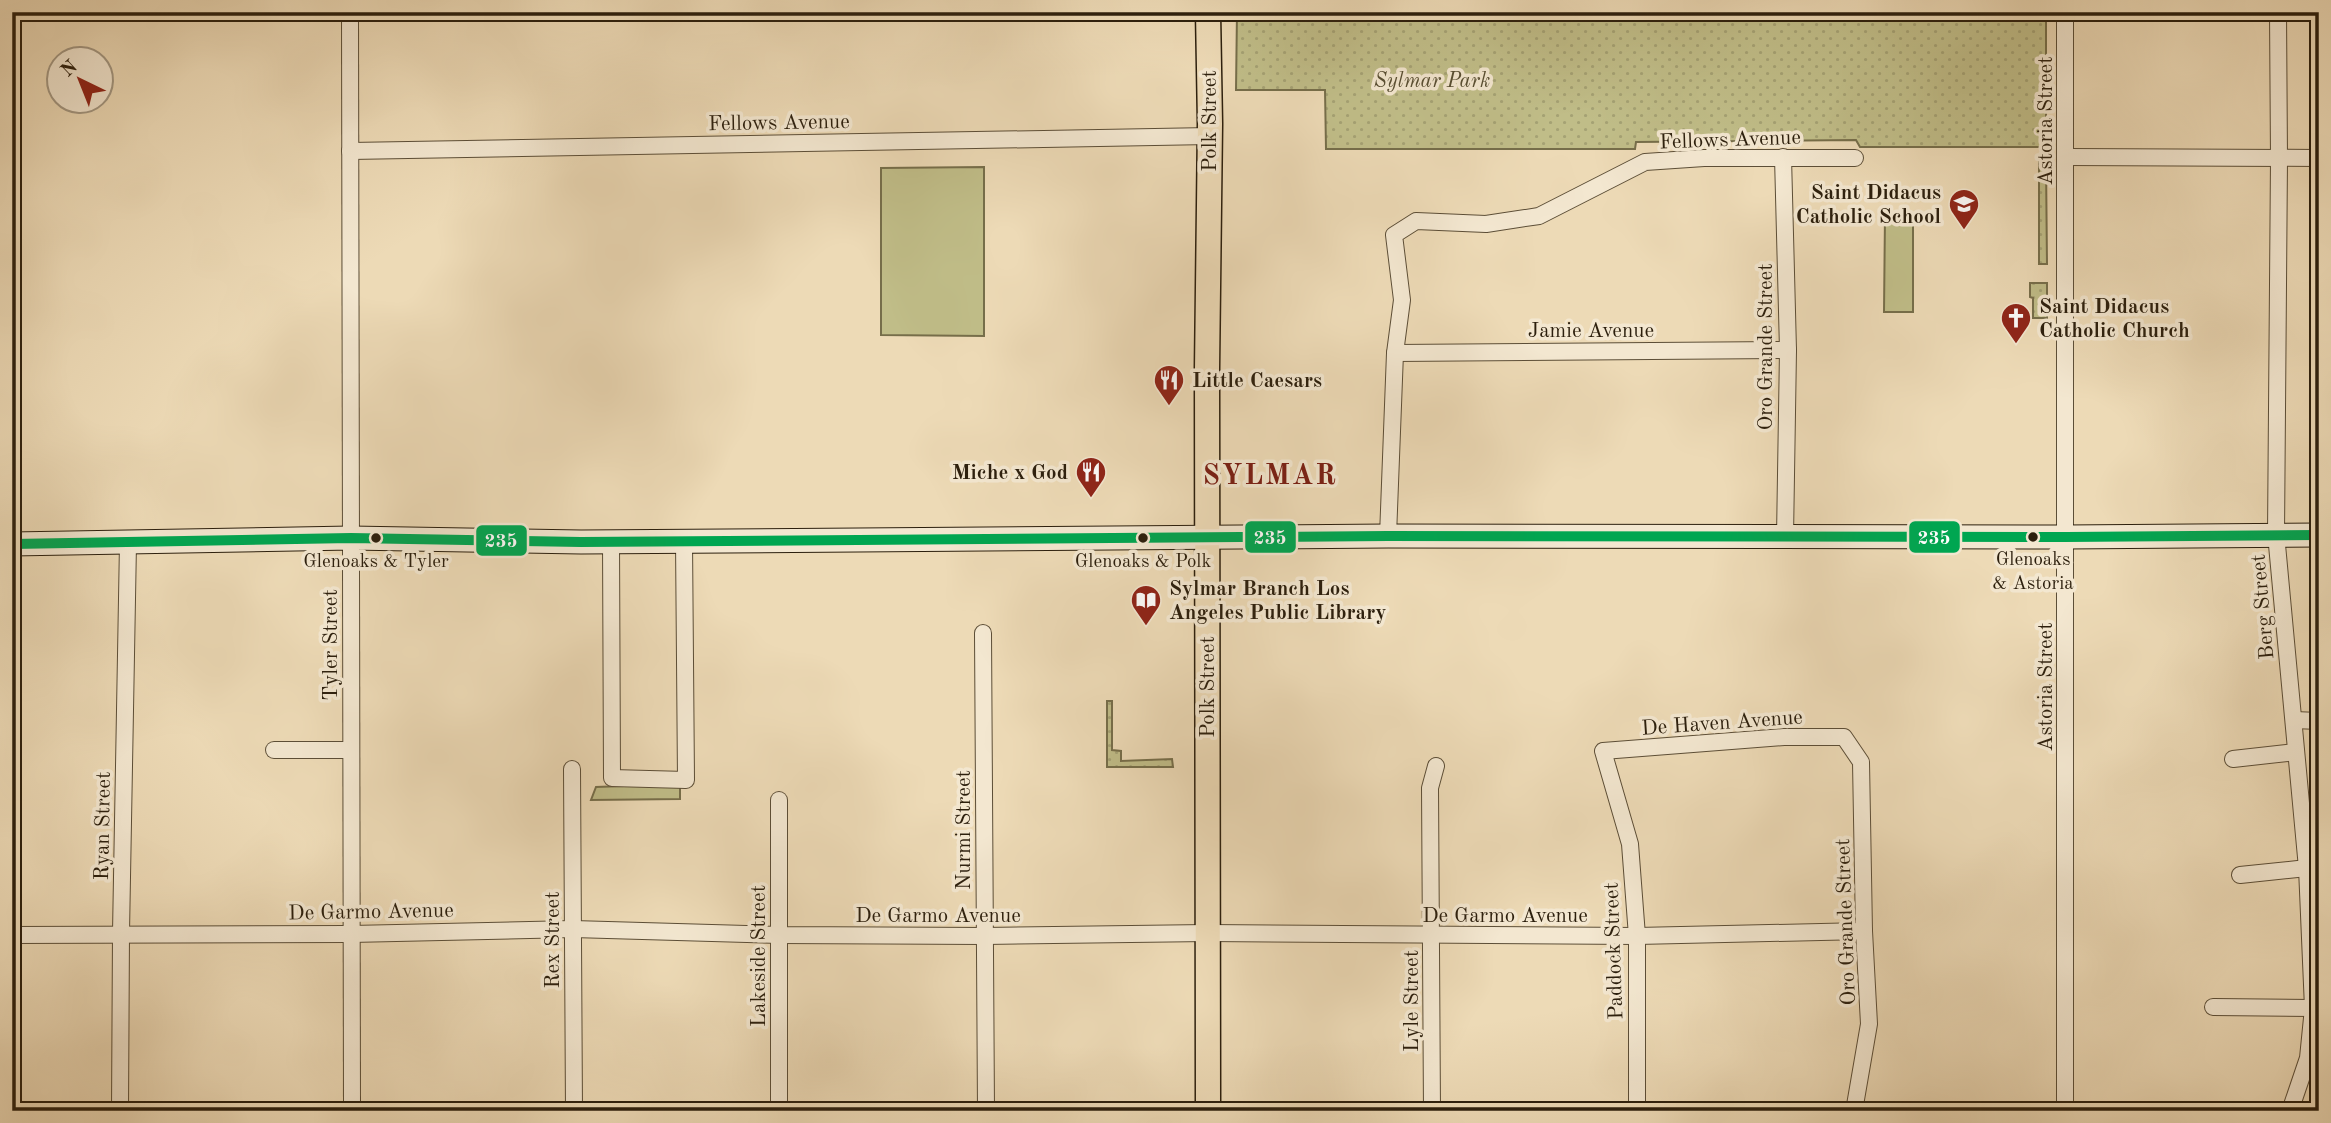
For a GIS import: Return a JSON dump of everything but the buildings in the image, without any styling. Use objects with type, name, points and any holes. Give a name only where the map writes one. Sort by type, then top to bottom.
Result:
[{"type":"main road","name":"Polk Street","points":[[1208,12],[1208,1111]]},
{"type":"main road","points":[[12,544],[351,538],[684,541],[1388,536],[2319,535]]},
{"type":"street","name":"Tyler Street","points":[[350,12],[352,1111]]},
{"type":"street","name":"Astoria Street","points":[[2065,12],[2065,1111]]},
{"type":"street","name":"Berg Street","points":[[2278,12],[2276,534],[2314,931],[2308,1058],[2290,1111]]},
{"type":"street","name":"Fellows Avenue","points":[[350,151],[1210,135]]},
{"type":"street","name":"Oro Grande Street","points":[[1783,157],[1788,350],[1785,537]]},
{"type":"street","points":[[2067,157],[2319,158]]},
{"type":"street","name":"Fellows Avenue","points":[[1395,353],[1402,300],[1394,235],[1416,221],[1486,224],[1539,216],[1645,162],[1704,158],[1855,158]]},
{"type":"street","name":"Jamie Avenue","points":[[1395,353],[1788,350]]},
{"type":"street","points":[[1388,536],[1395,353]]},
{"type":"street","points":[[611,541],[612,778],[685,780],[684,541]]},
{"type":"street","name":"Ryan Street","points":[[120,1111],[128,542]]},
{"type":"street","name":"Nurmi Street","points":[[983,633],[986,1111]]},
{"type":"street","points":[[2294,720],[2319,721]]},
{"type":"street","name":"De Haven Avenue","points":[[1603,751],[1784,737],[1844,737]]},
{"type":"street","name":"Oro Grande Street","points":[[1844,737],[1861,762],[1864,931],[1869,1024],[1854,1111]]},
{"type":"street","points":[[274,750],[351,750]]},
{"type":"street","name":"Paddock Street","points":[[1603,751],[1630,845],[1637,936],[1637,1111]]},
{"type":"street","points":[[2233,759],[2296,752]]},
{"type":"street","name":"Lyle Street","points":[[1432,1111],[1430,788],[1436,766]]},
{"type":"street","name":"Rex Street","points":[[572,769],[574,1111]]},
{"type":"street","name":"Lakeside Street","points":[[779,800],[779,1111]]},
{"type":"street","points":[[2240,875],[2307,868]]},
{"type":"street","name":"De Garmo Avenue","points":[[12,935],[351,934],[573,929],[779,935],[985,936],[1207,933],[1637,936],[1864,931]]},
{"type":"street","points":[[2213,1007],[2312,1008]]},
{"type":"green space","name":"Sylmar Park","points":[[1237,12],[2046,12],[2046,147],[1860,147],[1856,140],[1636,142],[1635,149],[1326,149],[1325,90],[1236,90]]},
{"type":"green space","points":[[2039,162],[2046,162],[2047,264],[2039,264]]},
{"type":"green space","points":[[984,167],[984,336],[881,335],[881,168]]},
{"type":"green space","points":[[1885,215],[1913,215],[1913,312],[1884,312]]},
{"type":"green space","points":[[2030,283],[2047,283],[2047,318],[2033,318]]},
{"type":"green space","points":[[1107,701],[1112,701],[1112,750],[1121,751],[1121,761],[1172,759],[1173,767],[1107,767]]},
{"type":"green space","points":[[680,784],[680,799],[591,800],[596,787]]},
{"type":"transit line","name":"235","points":[[12,544],[351,538],[581,542],[1388,536],[2319,535]]},
{"type":"place","name":"Saint Didacus Catholic School","points":[[1964,231]]},
{"type":"place","name":"Saint Didacus Catholic Church","points":[[2016,345]]},
{"type":"place","name":"Little Caesars","points":[[1169,407]]},
{"type":"place","name":"Miche x God","points":[[1091,499]]},
{"type":"place","name":"Glenoaks & Astoria","points":[[2033,537]]},
{"type":"place","name":"Glenoaks & Tyler","points":[[376,538]]},
{"type":"place","name":"Glenoaks & Polk","points":[[1143,538]]},
{"type":"place","name":"Sylmar Branch Los Angeles Public Library","points":[[1146,627]]},
{"type":"district","name":"SYLMAR","points":[[1270,474]]}]
